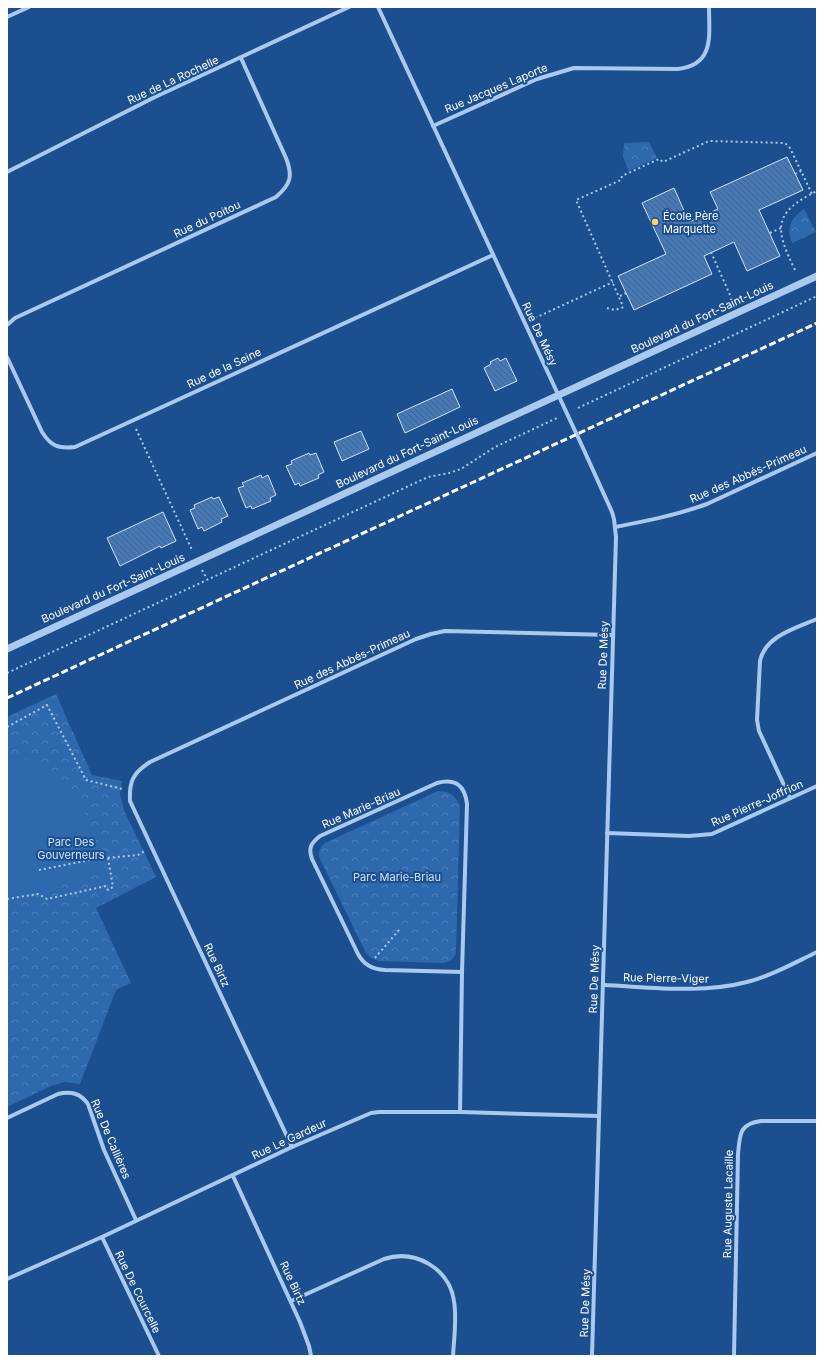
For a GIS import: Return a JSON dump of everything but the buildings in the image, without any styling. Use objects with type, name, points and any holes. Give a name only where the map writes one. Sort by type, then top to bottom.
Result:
[{"type":"street","points":[[7,17],[29,7]]},
{"type":"street","name":"Rue de La Rochelle","points":[[7,172],[155,97],[349,7]]},
{"type":"street","name":"Rue De Mésy","points":[[378,7],[612,512],[615,527],[600,1116],[592,1356]]},
{"type":"street","name":"Rue Jacques Laporte","points":[[433,126],[537,79],[574,68],[689,68],[702,59],[709,46],[709,7]]},
{"type":"street","name":"Rue du Poitou","points":[[7,325],[15,318],[276,197],[285,189],[289,180],[290,170],[286,158],[241,58]]},
{"type":"street","name":"Rue de la Seine","points":[[7,357],[42,432],[48,440],[55,446],[65,449],[75,447],[493,255]]},
{"type":"street","name":"Boulevard du Fort-Saint-Louis","points":[[7,649],[817,276]]},
{"type":"street","name":"Rue des Abbés-Primeau","points":[[615,527],[693,509],[817,453]]},
{"type":"street","points":[[790,798],[759,731],[760,661],[762,653],[767,645],[775,638],[817,619]]},
{"type":"street","name":"Rue des Abbés-Primeau","points":[[129,790],[132,779],[139,770],[150,762],[416,639],[431,634],[445,632],[612,635]]},
{"type":"street","name":"Rue Marie-Briau","points":[[460,1112],[467,804],[463,789],[457,783],[450,781],[437,783],[320,836],[310,845],[309,851],[312,859],[358,954],[365,964],[369,967],[385,970],[462,972]]},
{"type":"street","name":"Rue Pierre-Joffrion","points":[[607,833],[688,836],[704,835],[719,831],[817,786]]},
{"type":"street","name":"Rue Birtz","points":[[129,790],[130,801],[292,1147]]},
{"type":"street","name":"Rue Pierre-Viger","points":[[603,985],[695,989],[731,985],[747,982],[769,974],[817,952]]},
{"type":"street","name":"Rue De Callières","points":[[7,1118],[58,1094],[72,1092],[84,1098],[88,1104],[104,1150],[136,1220]]},
{"type":"street","name":"Rue Le Gardeur","points":[[7,1279],[292,1147],[371,1113],[460,1112],[600,1116]]},
{"type":"street","name":"Rue Auguste Lacaille","points":[[734,1356],[738,1154],[741,1132],[746,1125],[753,1122],[817,1121]]},
{"type":"street","name":"Rue Birtz","points":[[232,1176],[306,1334],[311,1356]]},
{"type":"street","name":"Rue De Courcelle","points":[[102,1236],[159,1356]]},
{"type":"street","points":[[291,1301],[384,1259],[400,1256],[417,1258],[429,1264],[439,1272],[449,1285],[452,1293],[454,1308],[453,1356]]},
{"type":"path","points":[[622,304],[620,296],[576,200],[621,180],[622,176],[659,159],[663,162],[709,141],[786,143],[790,148],[812,194]]},
{"type":"path","points":[[795,174],[801,171]]},
{"type":"path","points":[[796,270],[782,240],[781,228],[784,216],[790,207],[817,191]]},
{"type":"path","points":[[770,233],[781,228]]},
{"type":"path","points":[[711,252],[738,312]]},
{"type":"path","points":[[535,318],[613,282]]},
{"type":"path","points":[[620,296],[626,293]]},
{"type":"path","points":[[578,408],[817,296]]},
{"type":"path","points":[[607,308],[615,310],[624,307]]},
{"type":"path","points":[[7,673],[428,477],[461,469],[495,447],[557,418]]},
{"type":"path","points":[[136,429],[192,550]]},
{"type":"path","points":[[202,569],[207,579]]},
{"type":"path","points":[[7,726],[47,705],[86,780],[122,789]]},
{"type":"path","points":[[39,870],[108,858],[138,855],[145,851]]},
{"type":"path","points":[[7,900],[38,894],[47,899],[106,886],[108,890],[113,887],[108,858]]},
{"type":"path","points":[[375,958],[399,930]]},
{"type":"green space","points":[[649,142],[657,158],[629,171],[623,157],[624,143]]},
{"type":"green space","points":[[804,209],[816,232],[792,243],[790,237],[791,223],[793,219]]},
{"type":"green space","name":"Parc Des Gouverneurs","points":[[56,694],[92,775],[122,781],[120,794],[124,810],[156,877],[96,908],[131,983],[116,990],[80,1084],[65,1082],[51,1086],[7,1107],[7,717]]},
{"type":"green space","points":[[7,755],[29,760],[47,769],[62,781],[74,795],[84,811],[92,829],[105,869],[30,894],[7,898]]},
{"type":"green space","name":"Parc Marie-Briau","points":[[438,791],[451,794],[460,805],[456,953],[451,960],[443,963],[379,961],[371,958],[366,953],[319,857],[320,849],[325,843]]},
{"type":"railway","points":[[7,698],[817,323]]},
{"type":"place","name":"École Père Marquette","points":[[655,222]]}]
